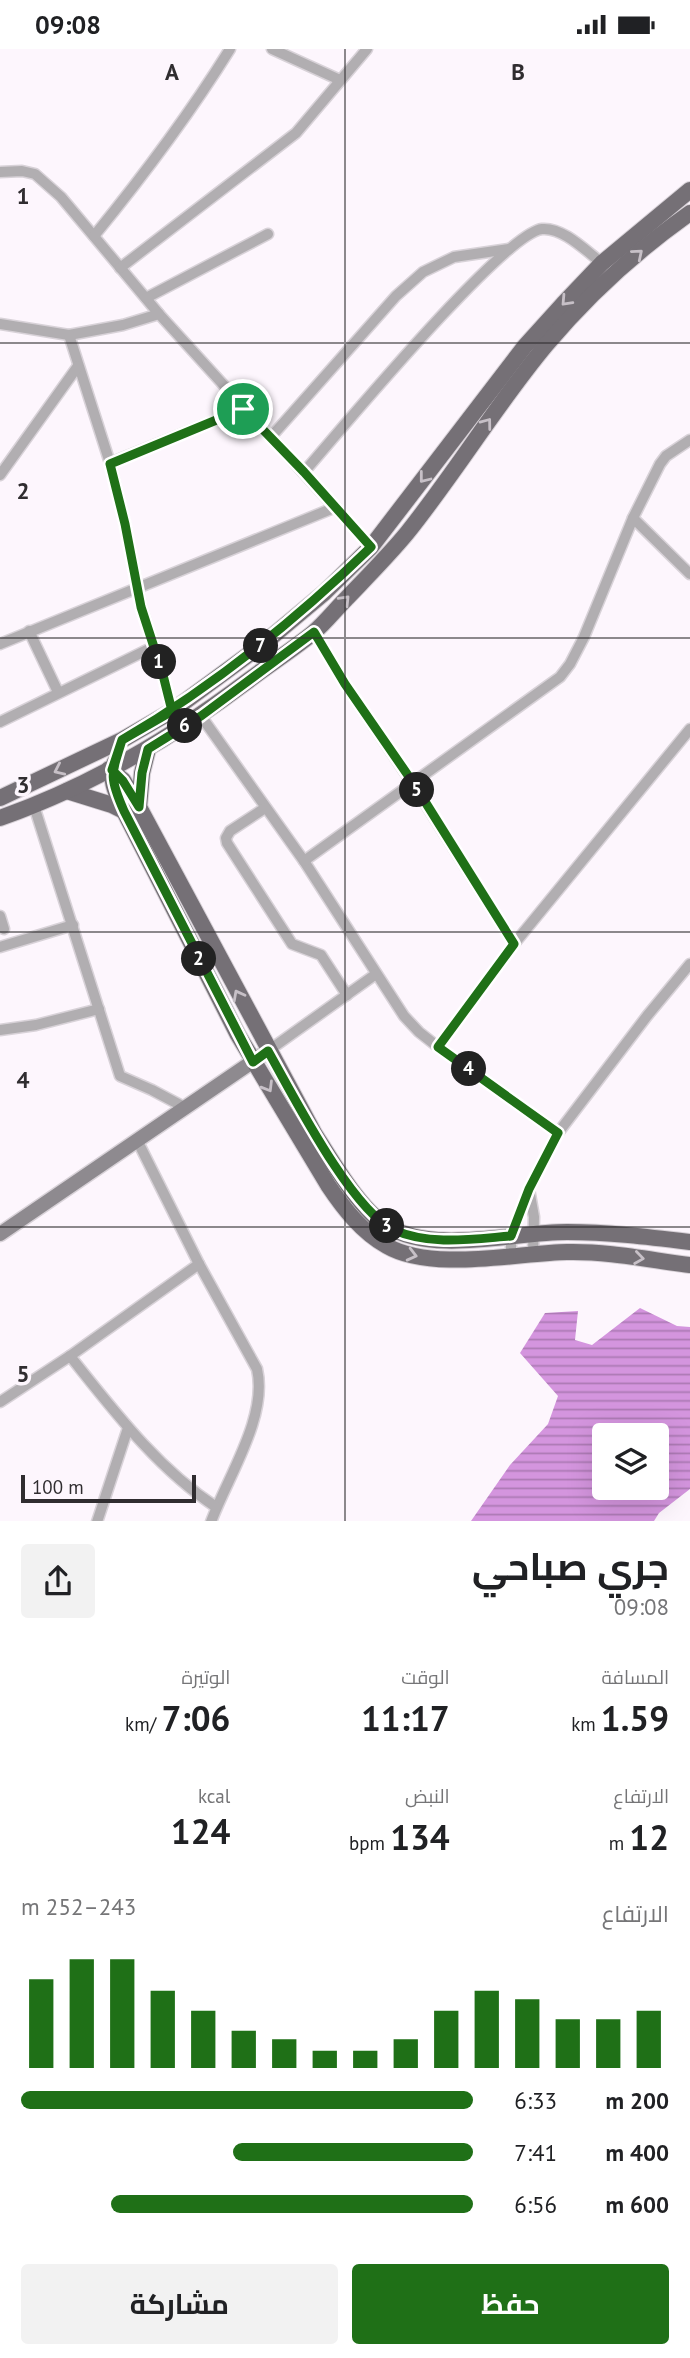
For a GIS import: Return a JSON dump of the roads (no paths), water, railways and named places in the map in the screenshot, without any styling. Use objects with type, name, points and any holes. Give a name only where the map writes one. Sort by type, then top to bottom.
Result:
[{"type":"main road","points":[[3,795],[122,740],[172,711],[263,644],[324,593],[371,547],[525,346],[602,263],[690,190]]},
{"type":"main road","points":[[0,818],[34,806],[112,770],[148,749],[201,716],[314,632],[408,532],[544,348],[576,311],[611,276],[690,213]]},
{"type":"main road","points":[[112,770],[122,740]]},
{"type":"main road","points":[[148,749],[132,809],[329,1157],[365,1206],[380,1221],[394,1230],[418,1238],[451,1240],[587,1232],[690,1243]]},
{"type":"main road","points":[[83,759],[112,770],[123,781],[132,809],[253,1062],[335,1195],[366,1231],[388,1247],[423,1258],[458,1259],[592,1252],[690,1265]]},
{"type":"main road","points":[[66,791],[132,809]]},
{"type":"street","points":[[94,236],[150,166],[208,85],[230,49]]},
{"type":"street","points":[[272,49],[340,80]]},
{"type":"street","points":[[120,268],[296,134],[367,49]]},
{"type":"street","points":[[0,172],[22,170],[35,174],[61,197],[243,409],[371,547]]},
{"type":"street","points":[[304,472],[457,299],[509,249],[536,231],[550,230],[569,239],[602,263]]},
{"type":"street","points":[[146,299],[268,234]]},
{"type":"street","points":[[271,437],[397,296],[423,272],[454,257],[509,249]]},
{"type":"street","points":[[0,324],[69,335],[123,325],[159,314]]},
{"type":"street","points":[[69,335],[110,464],[137,589],[172,711]]},
{"type":"street","points":[[0,475],[78,366]]},
{"type":"street","points":[[110,464],[243,409]]},
{"type":"street","points":[[304,861],[560,677],[584,637],[633,518],[660,464],[666,456],[690,440]]},
{"type":"street","points":[[0,644],[336,507]]},
{"type":"street","points":[[633,518],[690,574]]},
{"type":"street","points":[[29,631],[58,692]]},
{"type":"street","points":[[314,632],[352,694],[414,784],[514,944]]},
{"type":"street","points":[[0,722],[153,647]]},
{"type":"street","points":[[201,716],[304,861],[404,1016],[438,1047],[558,1133]]},
{"type":"street","points":[[438,1047],[514,944],[690,729]]},
{"type":"street","points":[[34,806],[120,1076],[184,1107]]},
{"type":"street","points":[[265,808],[230,831],[226,838],[227,843],[292,944],[321,955],[347,995]]},
{"type":"street","points":[[0,916],[4,929]]},
{"type":"street","points":[[0,947],[73,925]]},
{"type":"street","points":[[511,1256],[511,1236],[529,1189],[558,1133],[690,964]]},
{"type":"street","points":[[0,1234],[138,1142],[376,974]]},
{"type":"street","points":[[0,1030],[36,1025],[99,1009]]},
{"type":"street","points":[[138,1142],[199,1264],[257,1369],[260,1382],[254,1421],[211,1521]]},
{"type":"street","points":[[529,1189],[534,1217],[533,1254]]},
{"type":"street","points":[[0,1402],[71,1356],[199,1264]]},
{"type":"street","points":[[71,1356],[128,1429],[194,1492],[216,1507]]},
{"type":"street","points":[[97,1521],[128,1429]]}]
